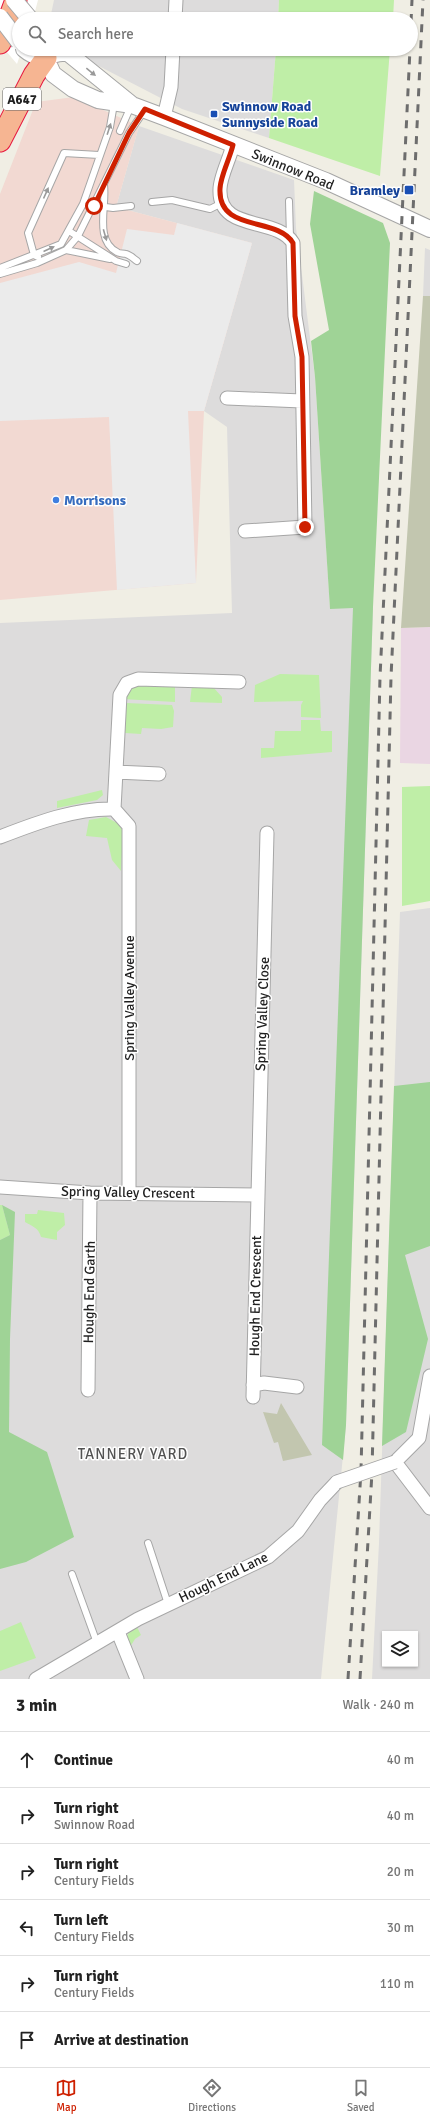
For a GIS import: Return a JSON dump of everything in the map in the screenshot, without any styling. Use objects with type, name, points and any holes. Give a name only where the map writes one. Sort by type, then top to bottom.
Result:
[{"type":"highway","points":[[0,43],[15,0]]},
{"type":"highway","name":"A647","points":[[0,141],[44,56]]},
{"type":"street","points":[[15,0],[24,12]]},
{"type":"street","points":[[175,12],[176,0]]},
{"type":"street","points":[[0,17],[12,33]]},
{"type":"street","name":"Swinnow Road","points":[[46,56],[54,74],[73,89],[98,100],[138,107],[164,117],[326,181],[430,229]]},
{"type":"street","name":"Swinnow Road","points":[[71,56],[138,107]]},
{"type":"street","points":[[164,117],[171,86],[173,56]]},
{"type":"street","points":[[233,145],[220,189],[222,203],[229,214],[245,221],[279,231],[290,238],[293,243],[295,316],[302,357],[305,527],[245,531]]},
{"type":"street","points":[[227,398],[302,401]]},
{"type":"street","points":[[0,837],[40,821],[100,809],[114,809],[120,695],[127,683],[138,679],[239,682]]},
{"type":"street","points":[[116,772],[159,774]]},
{"type":"street","name":"Spring Valley Avenue","points":[[114,809],[129,826],[129,1193]]},
{"type":"street","name":"Spring Valley Close","points":[[256,1195],[266,833]]},
{"type":"street","name":"Spring Valley Crescent","points":[[0,1187],[90,1193],[256,1195]]},
{"type":"street","name":"Hough End Garth","points":[[88,1390],[90,1193]]},
{"type":"street","name":"Hough End Crescent","points":[[256,1195],[253,1391],[264,1383],[297,1387]]},
{"type":"street","name":"Hough End Lane","points":[[36,1679],[168,1604],[268,1557],[298,1531],[320,1500],[337,1482],[395,1462],[419,1438],[430,1376]]},
{"type":"street","points":[[395,1462],[430,1508]]},
{"type":"street","points":[[118,1632],[137,1679]]},
{"type":"lane","points":[[0,268],[61,244],[83,204],[110,126],[115,102]]},
{"type":"lane","points":[[120,130],[138,107]]},
{"type":"lane","points":[[0,274],[44,260],[66,250],[78,236],[129,133],[138,107]]},
{"type":"lane","points":[[44,260],[34,255],[28,233],[64,153],[99,155]]},
{"type":"lane","points":[[104,185],[106,198],[102,231],[107,245],[117,253],[127,254],[137,260]]},
{"type":"lane","points":[[152,202],[172,200],[210,209],[222,203]]},
{"type":"lane","points":[[289,201],[290,238]]},
{"type":"lane","points":[[83,204],[104,207],[131,206]]},
{"type":"lane","points":[[69,230],[116,261]]},
{"type":"lane","points":[[66,250],[126,264]]},
{"type":"lane","points":[[148,1543],[168,1604]]},
{"type":"lane","points":[[72,1574],[97,1643]]},
{"type":"shaded area","points":[[54,0],[279,0],[278,12],[51,12]]},
{"type":"shaded area","points":[[85,56],[275,56],[269,138],[182,109],[91,62]]},
{"type":"shaded area","points":[[74,97],[139,126],[116,207],[252,243],[204,411],[196,583],[0,600],[0,194],[36,102]]},
{"type":"shaded area","points":[[139,126],[294,180],[296,228],[315,377],[330,608],[373,607],[346,1425],[321,1679],[0,1679],[0,623],[232,613],[227,427],[204,411],[252,243],[116,207]]},
{"type":"shaded area","points":[[177,223],[252,243],[204,411],[188,411],[196,583],[117,590],[109,417],[0,421],[0,283],[79,262],[116,273],[127,229],[174,235]]},
{"type":"shaded area","points":[[425,248],[430,250],[430,296],[423,296]]},
{"type":"shaded area","points":[[423,296],[430,296],[430,627],[401,628]]},
{"type":"shaded area","points":[[430,627],[430,764],[400,763],[401,628]]},
{"type":"shaded area","points":[[430,908],[430,1679],[372,1679],[379,1543],[400,912]]},
{"type":"shaded area","points":[[281,1403],[312,1455],[283,1461],[278,1442],[274,1443],[263,1412],[277,1414]]},
{"type":"green space","points":[[279,0],[394,0],[393,12],[278,12]]},
{"type":"green space","points":[[275,56],[389,56],[380,176],[269,138]]},
{"type":"green space","points":[[314,191],[383,223],[390,243],[373,607],[346,1425],[343,1460],[322,1445],[353,608],[330,609],[315,377],[311,341],[329,330],[310,224]]},
{"type":"green space","points":[[280,674],[319,675],[321,718],[301,717],[301,705],[303,701],[254,702],[255,685]]},
{"type":"green space","points":[[140,684],[175,685],[175,702],[122,699],[131,688]]},
{"type":"green space","points":[[192,685],[213,687],[222,697],[222,703],[190,702]]},
{"type":"green space","points":[[126,703],[172,705],[174,711],[173,727],[161,729],[142,728],[141,734],[125,733]]},
{"type":"green space","points":[[301,720],[320,720],[321,731],[332,731],[332,752],[261,758],[261,748],[274,748],[275,731],[301,731]]},
{"type":"green space","points":[[430,786],[430,901],[402,906],[402,787]]},
{"type":"green space","points":[[102,790],[103,795],[97,800],[57,808],[57,801]]},
{"type":"green space","points":[[106,817],[119,824],[123,832],[121,871],[112,860],[107,838],[86,836],[89,820]]},
{"type":"green space","points":[[430,1082],[430,1246],[405,1255],[428,1339],[406,1432],[382,1446],[394,1086]]},
{"type":"green space","points":[[0,1205],[2,1205],[10,1235],[0,1240]]},
{"type":"green space","points":[[2,1205],[15,1212],[10,1339],[9,1432],[47,1452],[74,1537],[26,1562],[0,1569],[0,1240],[10,1235]]},
{"type":"green space","points":[[38,1210],[64,1213],[65,1225],[57,1232],[57,1240],[41,1237],[37,1229],[25,1222],[25,1214],[37,1214]]},
{"type":"green space","points":[[21,1622],[36,1658],[0,1671],[0,1631]]},
{"type":"green space","points":[[136,1625],[141,1635],[135,1639],[130,1647],[127,1637]]},
{"type":"pier","points":[[0,0],[38,0],[35,12],[12,12],[12,56],[20,56],[17,64],[0,44]]},
{"type":"railway","points":[[411,12],[412,0]]},
{"type":"railway","points":[[360,1679],[372,1472],[391,677],[423,0]]},
{"type":"railway","points":[[348,1679],[361,1471],[380,677],[410,56]]},
{"type":"place","name":"Swinnow Road Sunnyside Road","points":[[214,114]]},
{"type":"place","name":"Bramley","points":[[409,190]]},
{"type":"place","name":"Morrisons","points":[[56,500]]},
{"type":"district","name":"TANNERY YARD","points":[[133,1454]]},
{"type":"route","points":[[94,206],[129,133],[145,109],[233,145],[220,189],[222,203],[229,214],[245,221],[286,234],[293,243],[295,316],[302,357],[305,527]]}]
